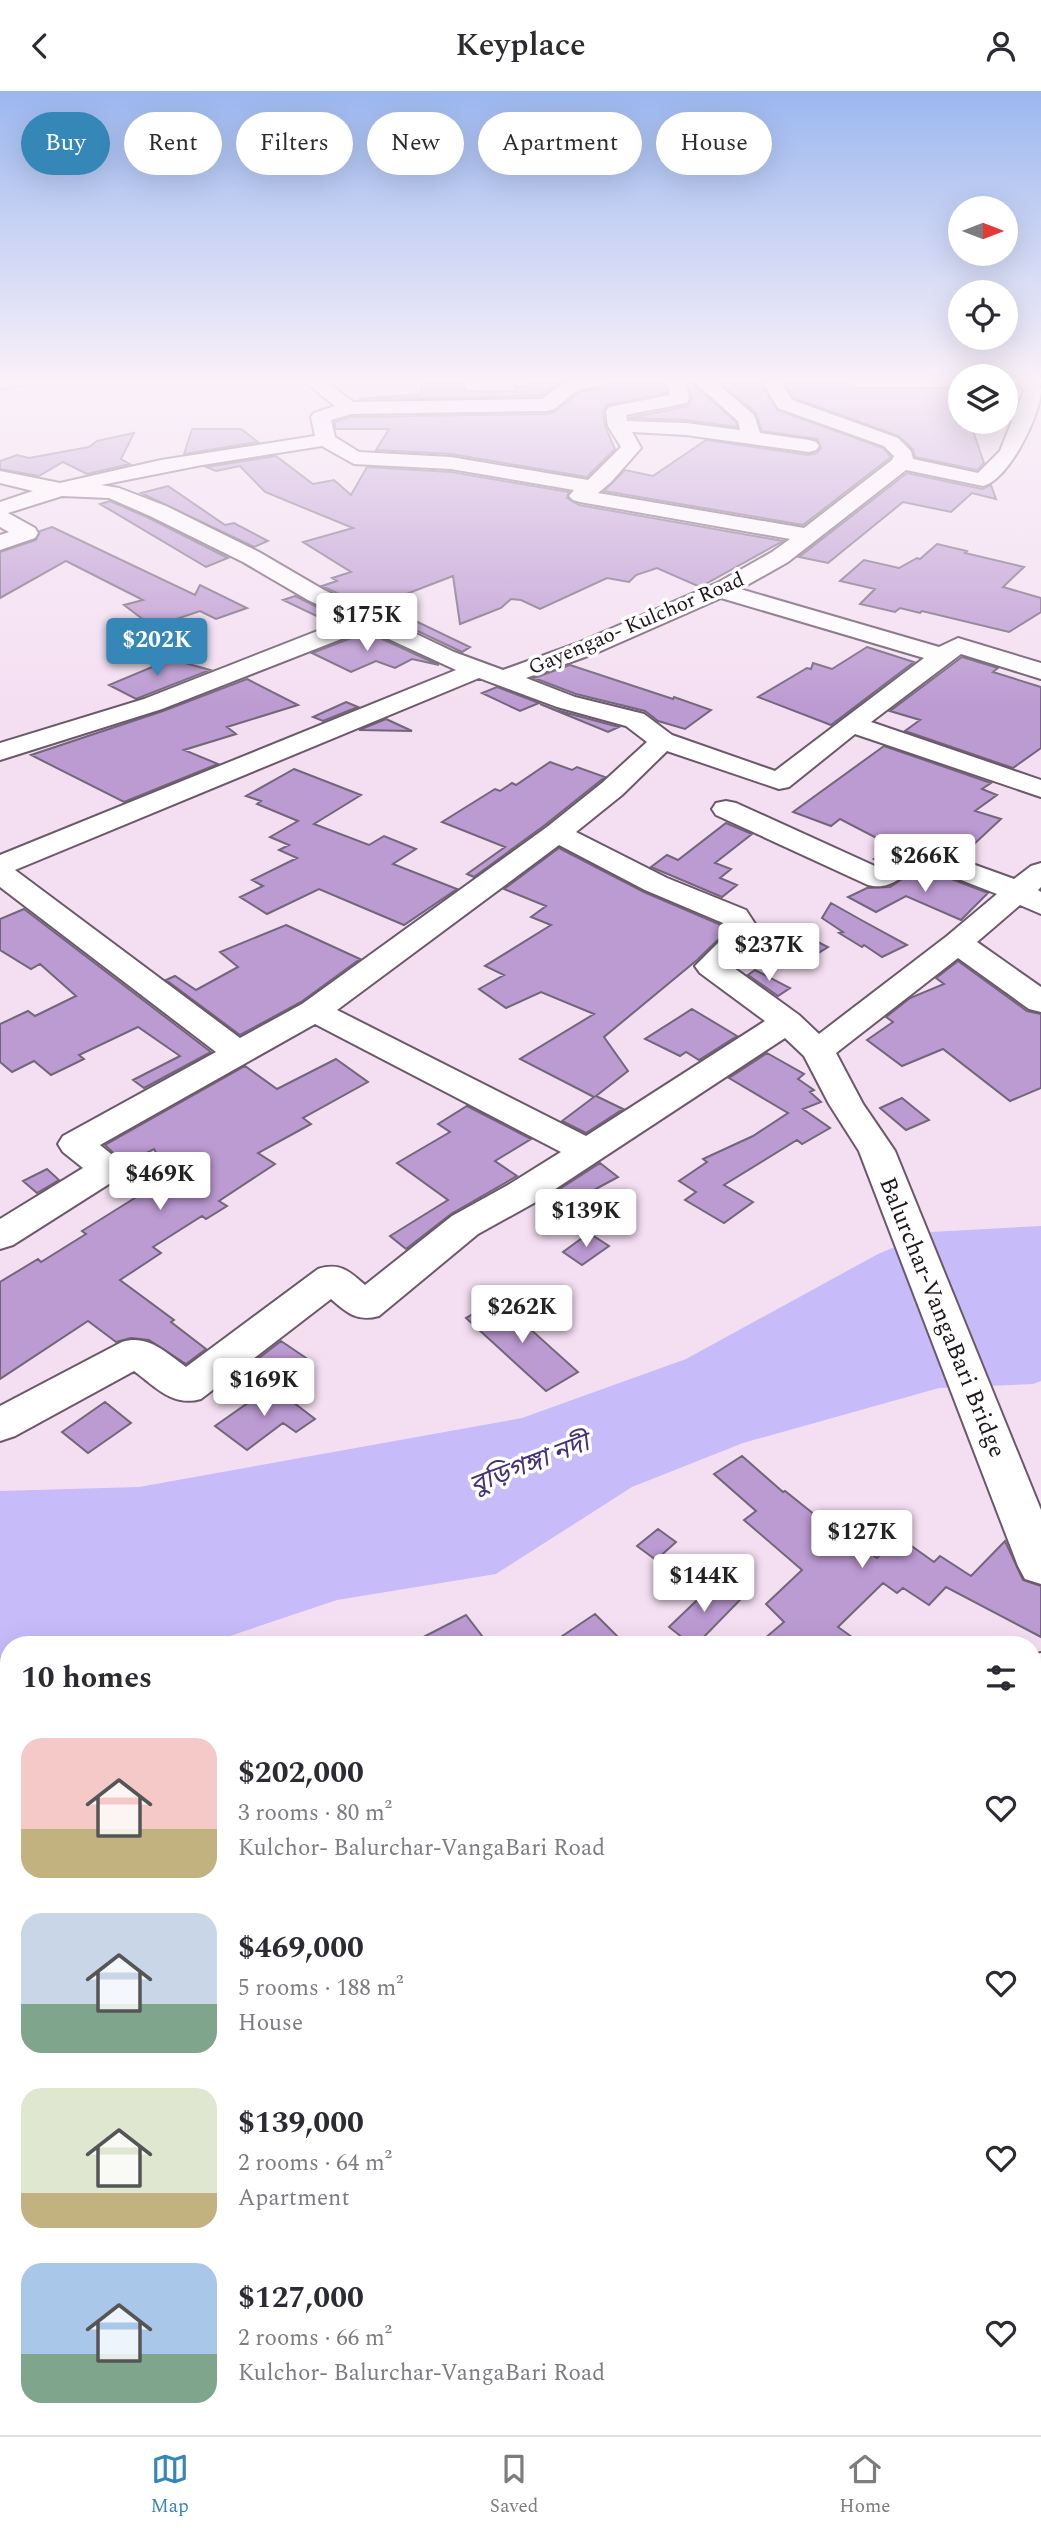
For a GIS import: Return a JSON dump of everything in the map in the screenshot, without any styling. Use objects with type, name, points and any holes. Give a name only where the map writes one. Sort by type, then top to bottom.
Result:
[{"type":"street","points":[[0,509],[57,488]]},
{"type":"street","points":[[591,488],[580,496],[808,535]]},
{"type":"street","name":"Gayengao- Kulchor Road","points":[[0,866],[490,675],[587,648],[719,590],[780,557],[872,488]]},
{"type":"street","points":[[54,489],[112,492],[158,511],[368,619],[490,675],[566,702],[635,720],[663,741],[779,781],[958,645],[1041,671]]},
{"type":"street","points":[[0,518],[27,533],[0,543]]},
{"type":"street","points":[[719,590],[943,656]]},
{"type":"street","points":[[0,752],[153,705],[368,619]]},
{"type":"street","points":[[851,724],[1041,789]]},
{"type":"street","points":[[0,1236],[107,1169],[76,1144],[314,1011],[556,833],[612,789],[663,741]]},
{"type":"street","points":[[726,809],[879,879],[917,853],[1034,890]]},
{"type":"street","name":"Balurchar-VangaBari Bridge","points":[[556,833],[656,884],[735,917],[745,933],[710,966],[787,1022],[818,1051],[846,1104],[877,1151],[1041,1566]]},
{"type":"street","points":[[0,873],[240,1054]]},
{"type":"street","points":[[818,1051],[958,943],[1034,890]]},
{"type":"street","points":[[958,943],[1041,1002]]},
{"type":"street","points":[[314,1011],[588,1151]]},
{"type":"street","points":[[0,1425],[136,1352],[186,1388],[332,1278],[365,1306],[466,1225],[521,1194],[787,1022]]},
{"type":"water","name":"বুড়িগঙ্গা নদী","points":[[1041,1226],[1041,1381],[1033,1384],[939,1388],[743,1443],[632,1487],[496,1574],[337,1600],[230,1636],[0,1636],[0,1491],[139,1487],[522,1418],[686,1359],[878,1254],[931,1232]]},
{"type":"building","points":[[171,488],[225,525],[234,523],[268,541],[254,547],[141,493]]},
{"type":"building","points":[[262,488],[344,488],[351,495],[355,488],[548,488],[569,492],[567,498],[579,505],[783,541],[700,587],[657,568],[636,575],[629,582],[607,578],[540,609],[521,600],[511,599],[501,608],[460,624],[453,576],[380,604],[470,647],[462,652],[322,586],[337,581],[332,578],[351,572],[303,542],[353,528]]},
{"type":"building","points":[[607,488],[850,488],[803,525],[604,491]]},
{"type":"building","points":[[887,488],[992,488],[996,499],[972,493],[951,512],[903,502],[828,563],[799,557]]},
{"type":"building","points":[[110,501],[228,558],[206,567],[100,504]]},
{"type":"building","points":[[52,527],[195,595],[200,585],[247,608],[216,619],[200,611],[153,627],[124,605],[143,600],[66,561],[0,598],[0,552],[36,540],[40,531]]},
{"type":"building","points":[[937,544],[1024,567],[1003,587],[1041,598],[1041,612],[1009,632],[922,611],[920,613],[900,608],[895,612],[860,604],[875,589],[840,581],[864,560],[899,568],[917,558],[920,559]]},
{"type":"building","points":[[295,596],[341,619],[331,623],[283,600]]},
{"type":"building","points":[[367,632],[439,665],[412,659],[395,668],[376,661],[351,672],[312,653]]},
{"type":"building","points":[[867,647],[914,662],[831,725],[758,697],[807,668],[811,669],[813,663],[832,669]]},
{"type":"building","points":[[962,657],[998,668],[993,672],[1041,687],[1041,748],[1013,768],[905,731],[920,720],[890,711]]},
{"type":"building","points":[[171,659],[210,670],[136,699],[109,685]]},
{"type":"building","points":[[570,665],[711,710],[685,729],[658,721],[645,711],[576,694],[534,678]]},
{"type":"building","points":[[247,679],[298,705],[227,727],[236,734],[184,750],[218,764],[124,802],[31,755],[163,711]]},
{"type":"building","points":[[497,687],[539,703],[520,711],[482,693]]},
{"type":"building","points":[[346,702],[358,707],[323,721],[313,717]]},
{"type":"building","points":[[540,704],[556,710],[619,727],[608,732]]},
{"type":"building","points":[[386,719],[412,731],[359,730]]},
{"type":"building","points":[[884,746],[991,783],[982,789],[997,795],[975,811],[1001,819],[971,847],[957,856],[916,841],[880,862],[874,859],[896,848],[840,819],[831,826],[793,812]]},
{"type":"building","points":[[550,762],[572,770],[577,767],[605,777],[474,877],[467,874],[505,847],[442,822],[495,789],[500,791],[512,783],[516,785]]},
{"type":"building","points":[[294,769],[361,795],[314,824],[369,845],[384,836],[416,849],[393,864],[457,889],[404,925],[319,889],[267,914],[240,897],[263,886],[252,880],[297,858],[279,850],[289,845],[270,837],[298,821],[257,804],[261,801],[246,796]]},
{"type":"building","points":[[726,823],[752,834],[715,863],[731,869],[720,878],[737,885],[722,897],[651,867],[667,855],[678,860]]},
{"type":"building","points":[[559,848],[644,892],[721,925],[726,932],[697,960],[604,1037],[628,1071],[596,1096],[623,1109],[586,1133],[562,1121],[594,1097],[520,1059],[594,1014],[541,992],[506,1008],[479,989],[504,975],[485,966],[551,925],[531,917],[546,906],[504,889]]},
{"type":"building","points":[[920,867],[988,893],[961,920],[906,896],[876,912],[848,897],[867,888],[890,887]]},
{"type":"building","points":[[831,903],[907,945],[882,957],[864,945],[862,947],[839,933],[843,932],[822,918]]},
{"type":"building","points":[[24,909],[211,1052],[144,1088],[133,1080],[180,1056],[138,1027],[79,1055],[84,1059],[51,1075],[34,1061],[12,1072],[0,1062],[0,1024],[28,1011],[35,1016],[76,996],[40,964],[31,969],[0,950],[0,919]]},
{"type":"building","points":[[286,925],[360,959],[301,1002],[240,1035],[166,980],[175,976],[196,990],[238,967],[220,952]]},
{"type":"building","points":[[800,933],[828,947],[802,963],[775,948]]},
{"type":"building","points":[[958,961],[1027,1011],[1041,1014],[1041,1088],[1010,1101],[943,1049],[902,1066],[867,1040],[893,1022],[886,1017],[910,998],[944,984],[936,978]]},
{"type":"building","points":[[755,970],[790,988],[778,996],[748,975]]},
{"type":"building","points":[[692,1009],[737,1036],[699,1060],[686,1052],[680,1056],[645,1039]]},
{"type":"building","points":[[767,1053],[804,1074],[798,1079],[814,1090],[810,1092],[821,1102],[803,1109],[830,1128],[802,1144],[797,1140],[724,1185],[753,1202],[724,1223],[685,1200],[696,1192],[679,1181],[707,1162],[703,1159],[753,1136],[788,1113],[729,1078]]},
{"type":"building","points":[[336,1059],[368,1082],[303,1118],[311,1124],[258,1153],[275,1164],[219,1201],[227,1206],[206,1219],[202,1216],[153,1247],[161,1253],[120,1280],[174,1320],[171,1322],[206,1349],[186,1364],[149,1340],[131,1338],[116,1342],[88,1321],[0,1379],[0,1282],[38,1259],[41,1262],[86,1234],[82,1231],[170,1176],[154,1149],[125,1164],[105,1145],[245,1066],[277,1089]]},
{"type":"building","points":[[902,1098],[929,1120],[906,1130],[880,1108]]},
{"type":"building","points":[[467,1106],[531,1139],[495,1161],[517,1176],[451,1214],[406,1249],[390,1236],[448,1200],[397,1163],[450,1132],[438,1124]]},
{"type":"building","points":[[600,1163],[618,1177],[568,1204],[552,1194]]},
{"type":"building","points":[[47,1169],[59,1180],[37,1193],[23,1181]]},
{"type":"building","points":[[589,1233],[609,1246],[582,1265],[563,1252]]},
{"type":"building","points":[[498,1300],[578,1372],[546,1391],[466,1318]]},
{"type":"building","points":[[281,1341],[309,1360],[285,1377],[259,1358]]},
{"type":"building","points":[[272,1386],[315,1419],[296,1432],[283,1423],[247,1450],[215,1426]]},
{"type":"building","points":[[105,1402],[131,1423],[88,1453],[62,1432]]},
{"type":"building","points":[[742,1456],[783,1492],[877,1558],[899,1537],[934,1562],[940,1556],[971,1576],[1005,1541],[1023,1580],[1041,1586],[1041,1636],[946,1587],[929,1605],[903,1588],[897,1593],[883,1583],[838,1627],[850,1636],[768,1636],[784,1622],[766,1604],[802,1570],[744,1520],[756,1511],[714,1474]]},
{"type":"building","points":[[658,1529],[676,1542],[656,1560],[637,1546]]},
{"type":"building","points":[[715,1583],[740,1600],[705,1636],[680,1636],[669,1627]]},
{"type":"building","points":[[595,1614],[617,1636],[562,1636]]},
{"type":"building","points":[[466,1615],[482,1636],[425,1636]]}]
